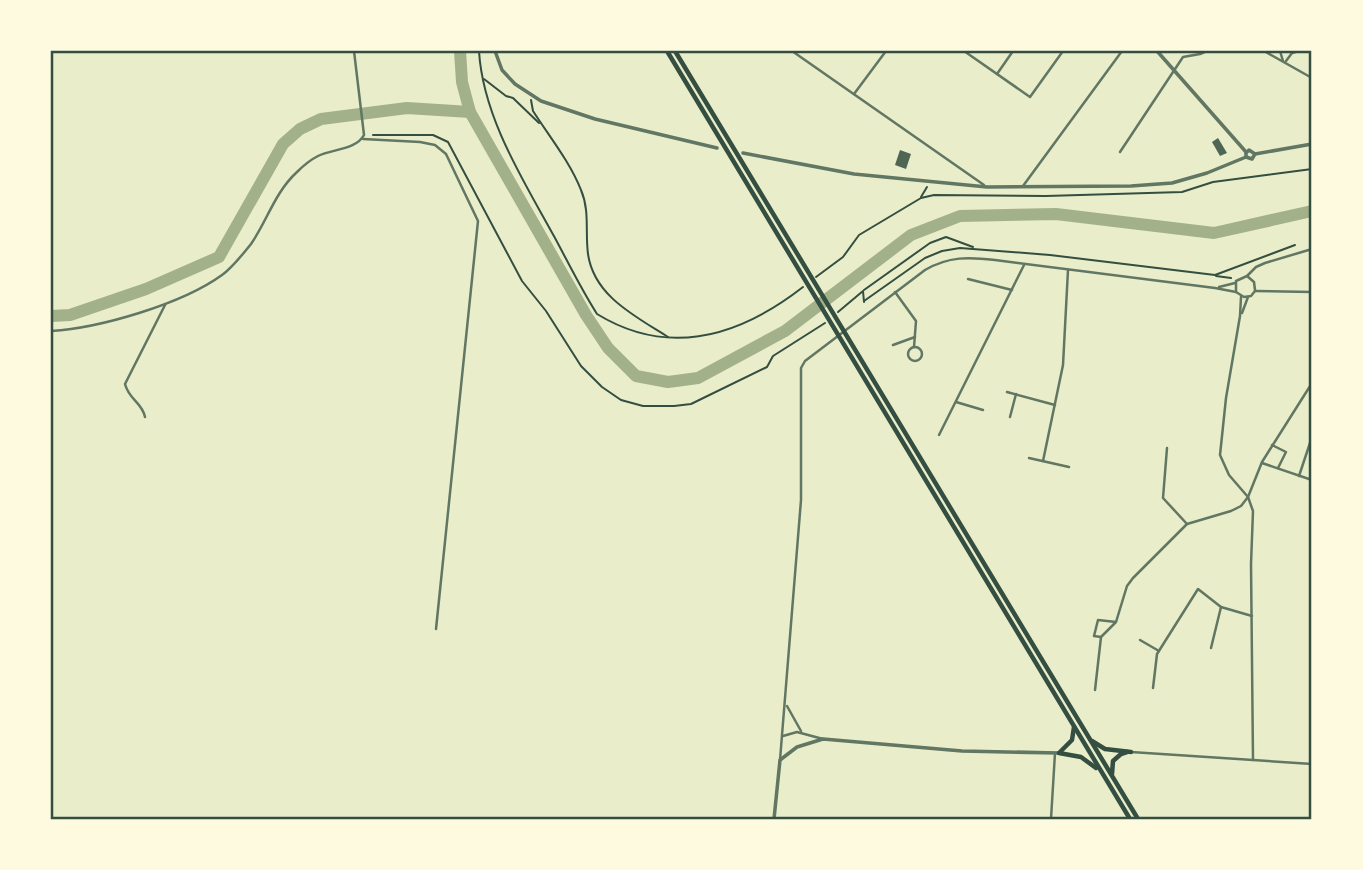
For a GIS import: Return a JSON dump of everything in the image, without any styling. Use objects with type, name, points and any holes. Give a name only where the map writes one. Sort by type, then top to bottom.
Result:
[{"type":"main road","points":[[667,51],[1130,819]]},
{"type":"main road","points":[[674,51],[1138,819]]},
{"type":"main road","points":[[1057,752],[1072,740],[1074,726]]},
{"type":"main road","points":[[1088,737],[1105,749],[1131,752]]},
{"type":"main road","points":[[1057,752],[1081,757],[1101,771]]},
{"type":"main road","points":[[1113,778],[1113,761],[1121,754],[1131,752]]},
{"type":"street","points":[[354,51],[364,137]]},
{"type":"street","points":[[495,51],[502,70],[530,96],[585,116],[717,148]]},
{"type":"street","points":[[792,51],[987,187]]},
{"type":"street","points":[[854,94],[886,51]]},
{"type":"street","points":[[964,51],[1030,97],[1063,51]]},
{"type":"street","points":[[996,74],[1013,51]]},
{"type":"street","points":[[1023,186],[1122,51]]},
{"type":"street","points":[[1157,51],[1246,154]]},
{"type":"street","points":[[1120,152],[1183,57],[1207,51]]},
{"type":"street","points":[[1264,51],[1312,78]]},
{"type":"street","points":[[1280,51],[1285,61]]},
{"type":"street","points":[[1285,61],[1292,53],[1299,51]]},
{"type":"street","points":[[51,331],[116,319],[166,304],[200,290],[225,274],[250,244],[281,190],[294,174],[313,158],[328,151],[354,145],[364,137],[435,145],[446,154],[478,221],[436,628]]},
{"type":"street","points":[[743,153],[853,174],[987,187],[1131,186],[1172,183],[1207,173],[1251,150],[1255,154],[1312,144]]},
{"type":"street","points":[[1216,288],[1235,283],[1265,263],[1312,249]]},
{"type":"street","points":[[774,819],[786,703],[801,500],[801,368],[805,361],[941,260],[964,257],[1216,288],[1248,297]]},
{"type":"street","points":[[939,435],[1024,265]]},
{"type":"street","points":[[1043,461],[1063,365],[1068,270]]},
{"type":"street","points":[[1247,276],[1254,282],[1255,291]]},
{"type":"street","points":[[968,279],[1012,290]]},
{"type":"street","points":[[1235,283],[1236,292]]},
{"type":"street","points":[[1253,760],[1253,511],[1248,497],[1229,475],[1220,455],[1226,398],[1241,316],[1248,297],[1255,291],[1312,292]]},
{"type":"street","points":[[895,292],[916,321],[914,347]]},
{"type":"street","points":[[1241,297],[1241,316]]},
{"type":"street","points":[[145,417],[143,408],[127,395],[125,384],[166,304]]},
{"type":"street","points":[[893,345],[915,337]]},
{"type":"street","points":[[1095,690],[1101,637],[1116,622],[1127,586],[1188,524],[1241,506],[1248,497],[1272,445],[1301,405],[1312,383]]},
{"type":"street","points":[[1007,392],[1055,405]]},
{"type":"street","points":[[1010,416],[1016,394]]},
{"type":"street","points":[[957,402],[983,410]]},
{"type":"street","points":[[1299,476],[1312,437]]},
{"type":"street","points":[[1272,445],[1286,452],[1278,468]]},
{"type":"street","points":[[1167,448],[1163,498],[1188,524]]},
{"type":"street","points":[[1029,458],[1069,467]]},
{"type":"street","points":[[1262,463],[1312,480]]},
{"type":"street","points":[[1153,688],[1159,651],[1198,589],[1221,607],[1252,615]]},
{"type":"street","points":[[1210,648],[1221,607]]},
{"type":"street","points":[[1101,637],[1094,636],[1098,620],[1116,622]]},
{"type":"street","points":[[1140,640],[1159,651]]},
{"type":"street","points":[[786,703],[792,719],[802,733]]},
{"type":"street","points":[[783,736],[793,731],[823,739],[961,751],[1057,752],[1051,819]]},
{"type":"street","points":[[780,760],[797,747],[823,739]]},
{"type":"street","points":[[1131,752],[1312,764]]},
{"type":"path","points":[[479,51],[483,78],[497,123],[534,203],[597,313],[611,323],[657,337],[671,338],[720,332],[767,313],[843,257],[859,235],[921,198],[934,195],[1036,196],[1182,192],[1213,182],[1312,169]]},
{"type":"path","points":[[483,78],[506,96],[513,98],[542,125]]},
{"type":"path","points":[[530,96],[533,111],[580,187],[587,213],[588,253],[593,273],[603,290],[616,303],[671,338]]},
{"type":"path","points":[[364,137],[411,133],[433,135],[448,142],[522,281],[562,334],[580,366],[602,387],[621,400],[643,406],[691,404],[767,367],[773,356],[827,321]]},
{"type":"path","points":[[921,198],[929,182]]},
{"type":"path","points":[[838,312],[930,243],[946,237],[977,248]]},
{"type":"path","points":[[1215,275],[1295,245]]},
{"type":"path","points":[[863,291],[864,302],[925,258],[960,248],[1050,254],[1238,279]]},
{"type":"building","points":[[1218,138],[1227,153],[1220,156],[1212,142]]},
{"type":"building","points":[[900,150],[911,154],[906,169],[895,165]]},
{"type":"waterway","points":[[460,51],[462,82],[470,112],[586,315],[608,348],[636,376],[668,382],[698,378],[785,331],[911,235],[960,216],[1056,214],[1214,233],[1312,211]]},
{"type":"waterway","points":[[51,316],[70,315],[146,289],[219,257],[283,144],[300,129],[321,119],[407,108],[470,112]]}]
